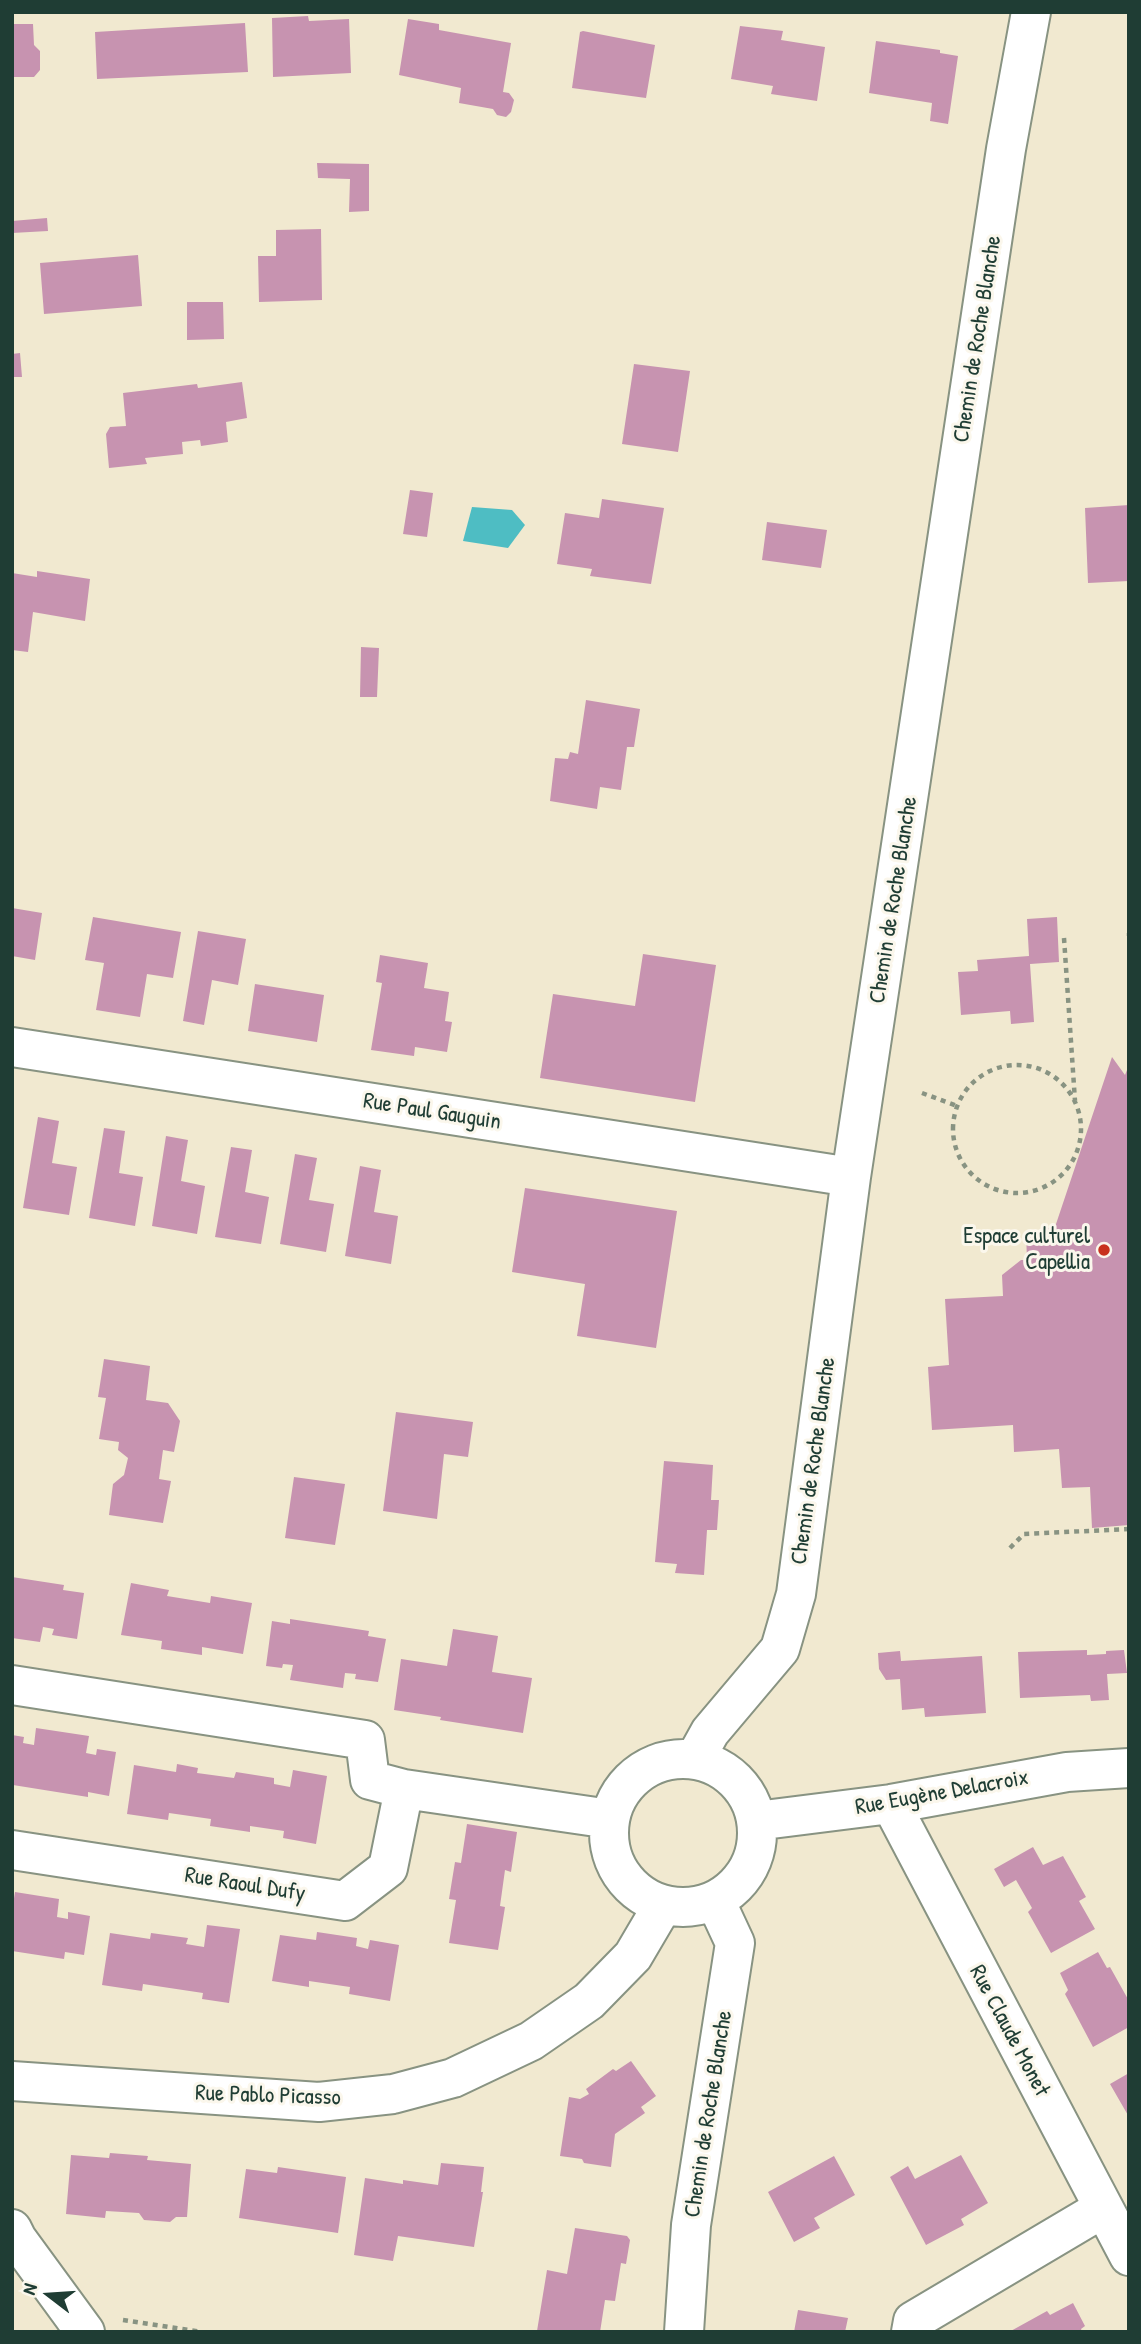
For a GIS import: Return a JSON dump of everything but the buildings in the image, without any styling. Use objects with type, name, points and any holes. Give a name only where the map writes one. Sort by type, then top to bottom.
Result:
[{"type":"street","name":"Chemin de Roche Blanche","points":[[695,1759],[710,1732],[780,1649],[796,1594],[851,1177],[1006,149],[1031,12]]},
{"type":"street","name":"Rue Paul Gauguin","points":[[12,1047],[851,1177]]},
{"type":"street","points":[[12,1685],[365,1740],[370,1780],[404,1789],[610,1819]]},
{"type":"street","points":[[672,1759],[695,1759],[717,1766],[736,1780],[749,1799],[756,1821],[757,1845],[748,1868],[734,1887],[715,1900],[698,1906],[663,1905],[643,1896],[627,1881],[615,1863],[609,1841],[610,1819],[618,1798],[632,1780],[650,1766],[672,1759]]},
{"type":"street","name":"Rue Eugène Delacroix","points":[[756,1821],[891,1804],[1067,1772],[1129,1768]]},
{"type":"street","name":"Rue Raoul Dufy","points":[[12,1850],[345,1900],[388,1868],[404,1789]]},
{"type":"street","name":"Rue Claude Monet","points":[[891,1804],[1129,2256]]},
{"type":"street","name":"Chemin de Roche Blanche","points":[[684,2332],[691,2225],[735,1943],[715,1900]]},
{"type":"street","name":"Rue Pablo Picasso","points":[[12,2081],[319,2102],[393,2094],[453,2078],[531,2041],[589,2001],[633,1956],[663,1905]]},
{"type":"street","points":[[911,2332],[913,2321],[1102,2209]]},
{"type":"street","points":[[12,2229],[77,2322]]},
{"type":"path","points":[[1064,938],[1075,1102],[1081,1130],[1079,1147],[1072,1161],[1050,1184],[1019,1194],[988,1187],[964,1166],[956,1152],[952,1137],[957,1106],[964,1092],[988,1071],[1018,1065],[1046,1071],[1068,1090],[1075,1102]]},
{"type":"path","points":[[922,1093],[957,1106]]},
{"type":"path","points":[[1010,1548],[1024,1534],[1129,1529]]},
{"type":"path","points":[[77,2322],[202,2332]]},
{"type":"water","points":[[472,507],[512,510],[525,525],[508,548],[463,541]]},
{"type":"place","name":"Espace culturel Capellia","points":[[1104,1250]]}]
